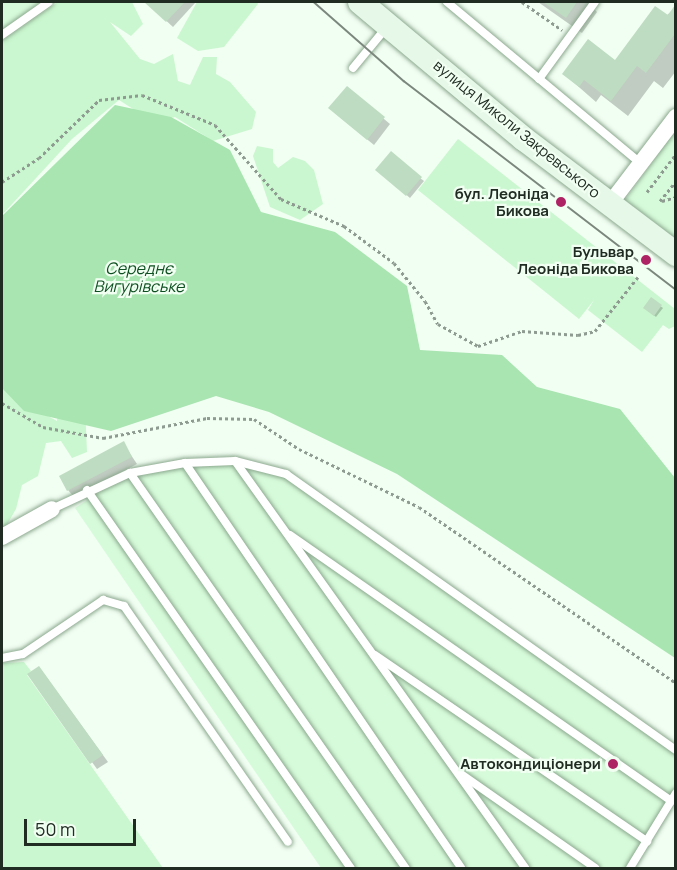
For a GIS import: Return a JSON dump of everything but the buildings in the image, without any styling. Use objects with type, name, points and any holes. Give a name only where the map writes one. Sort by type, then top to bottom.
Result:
[{"type":"street","name":"вулиця Миколи Закревського","points":[[360,2],[609,205],[675,254]]},
{"type":"street","points":[[609,205],[675,117]]},
{"type":"street","points":[[2,537],[52,509]]},
{"type":"lane","points":[[2,35],[49,2]]},
{"type":"lane","points":[[447,2],[640,163]]},
{"type":"lane","points":[[539,79],[595,2]]},
{"type":"lane","points":[[353,69],[388,25]]},
{"type":"lane","points":[[235,461],[525,868]]},
{"type":"lane","points":[[52,509],[87,490],[130,473],[185,463],[235,461],[286,474],[675,750]]},
{"type":"lane","points":[[185,463],[461,868]]},
{"type":"lane","points":[[130,473],[406,868]]},
{"type":"lane","points":[[87,490],[351,868]]},
{"type":"lane","points":[[285,531],[673,797],[630,868]]},
{"type":"lane","points":[[2,658],[23,654],[103,600],[124,606],[288,842]]},
{"type":"lane","points":[[370,652],[647,841]]},
{"type":"lane","points":[[454,769],[595,868]]},
{"type":"path","points":[[522,2],[570,36]]},
{"type":"path","points":[[2,182],[39,158],[99,100],[142,95],[215,125],[281,199],[352,232],[394,262],[438,324],[478,346],[522,331],[579,335],[595,331],[638,277]]},
{"type":"path","points":[[647,192],[675,154]]},
{"type":"path","points":[[675,181],[660,201],[675,197]]},
{"type":"shaded area","points":[[2,2],[57,2],[2,41]]},
{"type":"shaded area","points":[[58,2],[132,2],[143,24],[131,36],[110,22],[140,59],[154,64],[173,54],[178,81],[190,85],[203,57],[217,57],[216,74],[230,82],[256,112],[252,129],[213,141],[175,117],[155,123],[119,100],[72,139],[2,215],[2,41]]},
{"type":"shaded area","points":[[197,2],[257,2],[258,4],[224,47],[198,51],[177,38]]},
{"type":"shaded area","points":[[675,131],[675,238],[625,200]]},
{"type":"shaded area","points":[[458,139],[675,309],[675,326],[669,329],[663,325],[642,352],[588,310],[594,300],[579,319],[418,190]]},
{"type":"shaded area","points":[[257,146],[273,149],[273,162],[278,168],[293,157],[305,161],[314,170],[323,204],[300,220],[270,207],[253,156]]},
{"type":"shaded area","points":[[2,351],[37,410],[57,421],[58,400],[85,406],[87,452],[72,458],[61,441],[46,443],[38,476],[22,485],[16,509],[2,533]]},
{"type":"shaded area","points":[[235,461],[286,474],[675,750],[675,793],[630,868],[321,868],[75,508],[130,473]]},
{"type":"shaded area","points":[[24,662],[31,671],[27,675],[163,868],[2,868],[2,663]]},
{"type":"water","name":"Середнє Вигурівське","points":[[115,105],[171,117],[230,150],[261,212],[335,232],[407,286],[420,350],[502,355],[537,387],[620,409],[675,478],[675,658],[397,474],[269,412],[216,396],[111,431],[24,411],[2,388],[2,216]]},
{"type":"tram line","points":[[314,2],[404,81],[676,290]]},
{"type":"place","name":"бул. Леоніда Бикова","points":[[561,202]]},
{"type":"place","name":"Бульвар Леоніда Бикова","points":[[646,260]]},
{"type":"place","name":"Автокондиціонери","points":[[613,764]]}]
